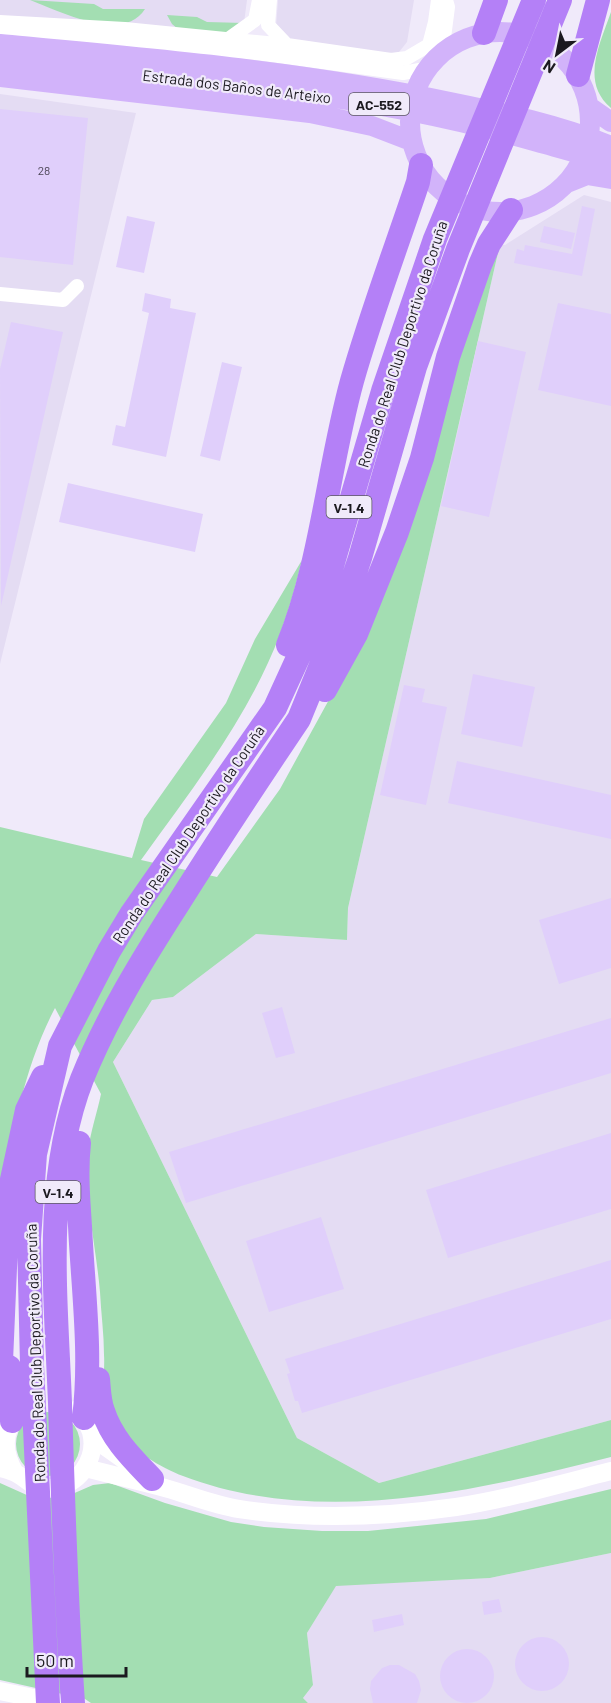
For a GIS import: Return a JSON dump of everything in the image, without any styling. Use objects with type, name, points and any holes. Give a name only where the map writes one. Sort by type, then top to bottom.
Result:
[{"type":"highway","points":[[484,33],[496,0]]},
{"type":"highway","name":"Ronda do Real Club Deportivo da Coruña","points":[[39,1701],[29,1239],[35,1154],[60,1046],[109,951],[132,913],[275,708],[318,614],[383,391],[435,239],[534,0]]},
{"type":"highway","points":[[578,75],[598,0]]},
{"type":"highway","name":"Ronda do Real Club Deportivo da Coruña","points":[[73,1703],[58,1370],[55,1220],[66,1134],[82,1080],[141,961],[299,719],[337,626],[360,558],[415,367],[458,249],[560,1]]},
{"type":"highway","points":[[237,763],[297,623],[313,561],[352,381],[418,182],[421,165]]},
{"type":"highway","points":[[299,719],[320,699],[356,634],[400,522],[422,458],[448,357],[480,265],[489,244],[511,210]]},
{"type":"highway","points":[[87,1425],[86,1328],[77,1178],[78,1152],[88,1097],[109,1022]]},
{"type":"highway","points":[[0,1385],[8,1198],[27,1110],[60,1046]]},
{"type":"highway","points":[[4,1287],[6,1431]]},
{"type":"highway","points":[[86,1328],[93,1347],[102,1409],[110,1428],[120,1446],[160,1484]]},
{"type":"main road","points":[[511,32],[537,41],[562,56],[578,75],[598,118],[588,149],[572,176],[550,196],[529,207],[494,211],[456,202],[432,183],[421,165],[411,132],[411,106],[421,76],[442,53],[462,40],[484,33],[511,32]]},
{"type":"main road","name":"Estrada dos Baños de Arteixo","points":[[0,44],[262,70],[402,92],[529,120],[611,146]]},
{"type":"main road","name":"Estrada dos Baños de Arteixo","points":[[0,62],[263,88],[402,108],[468,122],[611,164]]},
{"type":"main road","name":"AC-552","points":[[0,77],[310,113],[411,132]]},
{"type":"main road","points":[[572,176],[611,178]]},
{"type":"main road","points":[[87,1425],[93,1444],[91,1457],[86,1468],[77,1478],[65,1485],[52,1488],[32,1484],[8,1470],[5,1449],[6,1431],[21,1410],[33,1403],[47,1401],[61,1402],[74,1408],[87,1425],[100,1443],[160,1484],[197,1500],[237,1509],[279,1514],[333,1516],[405,1513],[458,1507],[543,1489],[611,1471]]},
{"type":"main road","points":[[86,1468],[160,1484]]},
{"type":"main road","points":[[0,1691],[39,1701],[60,1703]]},
{"type":"street","points":[[227,40],[255,20],[259,0]]},
{"type":"street","points":[[270,0],[268,25],[286,45],[361,68]]},
{"type":"street","points":[[0,22],[125,29],[286,45],[391,60],[407,58],[429,45],[438,0]]},
{"type":"street","points":[[442,53],[448,7],[446,0]]},
{"type":"street","points":[[0,32],[238,51],[421,76]]},
{"type":"street","points":[[0,294],[63,300],[77,286]]},
{"type":"shaded area","points":[[0,0],[247,0],[244,23],[226,33],[0,16]]},
{"type":"shaded area","points":[[278,0],[414,0],[407,42],[399,52],[388,55],[296,42],[284,35],[276,26]]},
{"type":"shaded area","points":[[0,94],[136,113],[0,664]]},
{"type":"shaded area","points":[[584,195],[611,202],[611,1420],[379,1483],[297,1438],[113,1062],[152,1000],[173,997],[256,934],[347,940],[348,908],[500,244],[505,245]]},
{"type":"shaded area","points":[[611,1553],[611,1703],[308,1703],[303,1698],[313,1685],[307,1633],[336,1585],[490,1578]]},
{"type":"green space","points":[[30,0],[94,4],[103,9],[145,9],[135,19],[122,24],[107,24],[73,17]]},
{"type":"green space","points":[[611,12],[611,108],[596,87],[594,75],[598,50]]},
{"type":"green space","points":[[167,15],[197,17],[207,22],[244,23],[226,33],[178,29]]},
{"type":"green space","points":[[500,244],[348,908],[347,940],[256,934],[173,997],[152,1000],[113,1062],[297,1438],[379,1483],[611,1420],[611,1457],[506,1482],[397,1499],[342,1502],[288,1500],[235,1492],[183,1476],[147,1457],[123,1437],[111,1413],[104,1391],[100,1292],[87,1169],[89,1145],[101,1094],[55,1008],[28,1075],[0,1193],[0,827],[132,858],[144,819],[226,703],[255,639],[302,560],[280,634],[252,694],[218,752],[141,860],[217,877],[280,789],[359,645],[464,340]]},
{"type":"green space","points":[[48,1412],[71,1421],[80,1444],[71,1467],[48,1476],[25,1467],[16,1444],[25,1421]]},
{"type":"green space","points":[[0,1483],[29,1496],[44,1499],[70,1495],[93,1485],[110,1483],[165,1503],[231,1522],[322,1531],[368,1531],[486,1519],[611,1489],[611,1553],[490,1578],[336,1586],[307,1633],[313,1685],[303,1698],[308,1703],[91,1703],[85,1699],[0,1680]]},
{"type":"building","points":[[0,109],[88,118],[73,265],[0,257]]},
{"type":"building","points":[[582,206],[595,209],[582,276],[514,263],[517,249],[524,251],[525,245],[572,254]]},
{"type":"building","points":[[127,216],[155,222],[144,273],[116,267]]},
{"type":"building","points":[[544,226],[575,233],[571,249],[540,242]]},
{"type":"building","points":[[145,293],[171,299],[170,308],[196,313],[166,457],[112,445],[116,425],[125,427],[149,313],[142,311]]},
{"type":"building","points":[[558,303],[611,314],[611,406],[538,390]]},
{"type":"building","points":[[11,322],[63,332],[1,606],[0,369]]},
{"type":"building","points":[[478,341],[526,352],[489,517],[441,506]]},
{"type":"building","points":[[222,362],[242,367],[220,461],[200,456]]},
{"type":"building","points":[[68,483],[203,514],[195,552],[59,522]]},
{"type":"building","points":[[473,674],[535,687],[522,747],[461,734]]},
{"type":"building","points":[[404,685],[425,689],[422,702],[447,707],[426,805],[380,795]]},
{"type":"building","points":[[457,761],[611,795],[611,839],[448,803]]},
{"type":"building","points":[[611,898],[611,968],[559,984],[539,920]]},
{"type":"building","points":[[282,1007],[295,1053],[276,1058],[262,1013]]},
{"type":"building","points":[[611,1018],[611,1073],[186,1203],[169,1152]]},
{"type":"building","points":[[611,1133],[611,1209],[448,1258],[426,1190]]},
{"type":"building","points":[[321,1217],[344,1289],[269,1312],[246,1241]]},
{"type":"building","points":[[611,1260],[611,1319],[302,1413],[298,1401],[295,1401],[285,1359]]},
{"type":"building","points":[[499,1599],[502,1612],[484,1615],[482,1602]]},
{"type":"building","points":[[402,1614],[404,1625],[374,1632],[372,1620]]},
{"type":"building","points":[[537,1637],[547,1637],[557,1641],[565,1649],[569,1664],[565,1679],[557,1687],[547,1691],[537,1691],[527,1687],[519,1679],[515,1669],[515,1659],[519,1649],[527,1641]]},
{"type":"building","points":[[462,1649],[472,1649],[486,1657],[492,1666],[494,1676],[492,1686],[486,1695],[472,1703],[462,1703],[445,1691],[440,1681],[440,1671],[452,1654]]},
{"type":"building","points":[[399,1665],[415,1674],[421,1690],[417,1703],[373,1703],[371,1681],[382,1668]]}]
